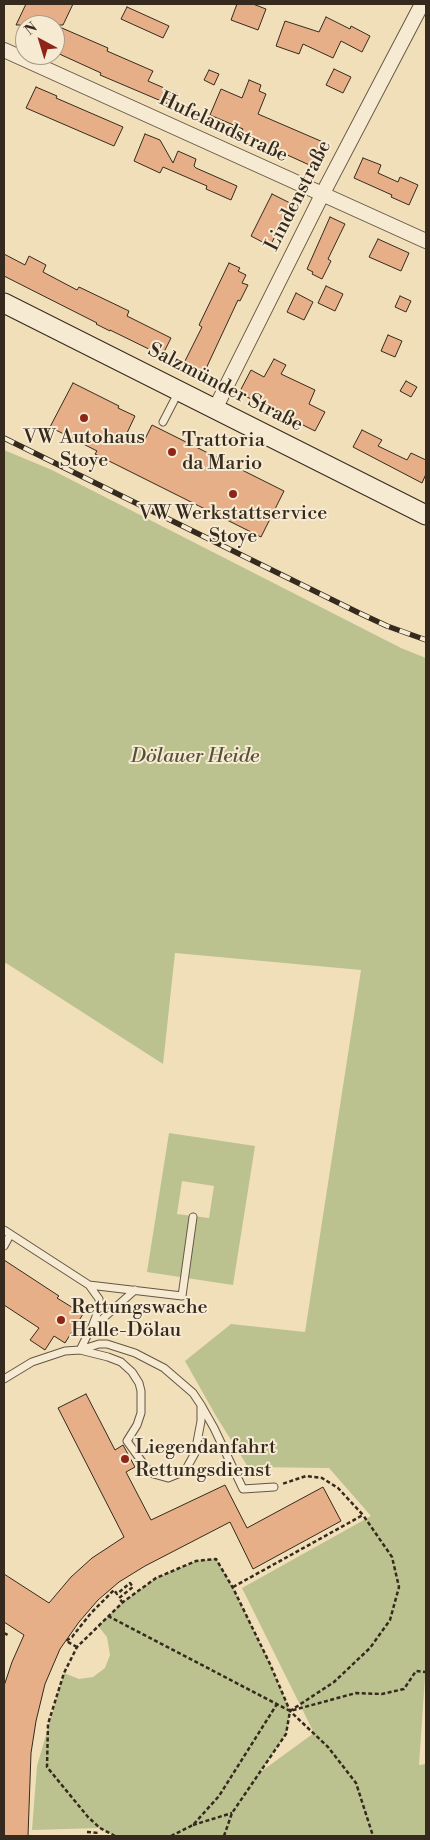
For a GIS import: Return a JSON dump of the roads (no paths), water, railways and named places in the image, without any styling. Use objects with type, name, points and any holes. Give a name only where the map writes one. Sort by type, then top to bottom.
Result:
[{"type":"main road","name":"Salzmünder Straße","points":[[4,303],[426,514]]},
{"type":"street","name":"Lindenstraße","points":[[215,409],[322,195],[422,4]]},
{"type":"street","name":"Hufelandstraße","points":[[4,50],[426,241]]},
{"type":"lane","points":[[164,422],[179,390]]},
{"type":"lane","points":[[90,1285],[182,1296],[193,1217]]},
{"type":"lane","points":[[4,1230],[90,1285],[99,1299],[100,1306],[80,1350]]},
{"type":"lane","points":[[4,1246],[10,1235]]},
{"type":"lane","points":[[90,1330],[135,1290]]},
{"type":"lane","points":[[4,1379],[32,1362],[54,1353],[80,1350],[99,1344],[107,1344],[135,1353],[164,1368],[193,1393],[214,1428],[243,1489],[274,1487]]},
{"type":"lane","points":[[80,1350],[121,1362],[132,1372],[141,1392],[140,1413],[137,1425],[127,1441],[150,1473],[168,1478],[185,1471],[194,1453],[201,1421],[201,1405]]},
{"type":"railway","points":[[4,438],[357,612],[387,626],[426,640]]},
{"type":"place","name":"VW Autohaus Stoye","points":[[84,418]]},
{"type":"place","name":"Trattoria da Mario","points":[[172,452]]},
{"type":"place","name":"VW Werkstattservice Stoye","points":[[233,494]]},
{"type":"place","name":"Rettungswache Halle-Dölau","points":[[61,1320]]},
{"type":"place","name":"Liegendanfahrt Rettungsdienst","points":[[125,1459]]},
{"type":"park label","name":"Dölauer Heide","points":[[195,757]]}]
